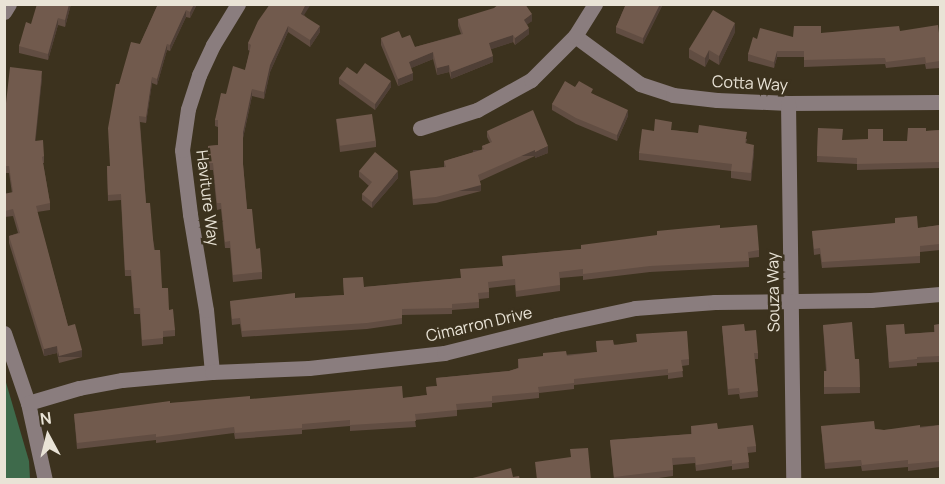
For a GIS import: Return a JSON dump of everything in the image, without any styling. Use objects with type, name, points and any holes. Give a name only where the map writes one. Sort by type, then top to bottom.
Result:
[{"type":"street","points":[[4,12],[9,4]]},
{"type":"street","name":"Haviture Way","points":[[212,372],[206,310],[182,150],[188,109],[199,75],[213,45],[238,4]]},
{"type":"street","points":[[420,128],[477,110],[531,80],[575,36],[595,4]]},
{"type":"street","name":"Cotta Way","points":[[575,36],[640,84],[673,95],[717,100],[788,103],[940,102]]},
{"type":"street","name":"Souza Way","points":[[788,103],[793,480]]},
{"type":"street","name":"Cimarron Drive","points":[[28,404],[79,388],[123,380],[212,372],[309,368],[444,352],[635,308],[715,302],[871,300],[940,294]]},
{"type":"street","points":[[4,333],[28,404],[45,480]]},
{"type":"green space","points":[[5,379],[29,461],[30,479],[5,479]]},
{"type":"building","points":[[37,4],[69,4],[65,20],[58,18],[48,54],[19,46],[26,22],[31,24]]},
{"type":"building","points":[[158,4],[194,4],[190,12],[186,10],[170,45],[167,44],[157,79],[152,77],[146,117],[139,116],[146,203],[150,203],[154,250],[160,250],[162,288],[168,288],[169,310],[173,309],[175,330],[163,331],[163,338],[142,340],[140,308],[134,308],[131,270],[125,270],[121,194],[108,195],[107,166],[110,166],[108,128],[116,84],[119,84],[131,42],[140,44]]},
{"type":"building","points":[[270,4],[306,4],[301,14],[320,26],[310,40],[288,26],[270,65],[264,92],[252,89],[243,132],[243,164],[247,209],[252,209],[256,249],[260,248],[262,272],[233,275],[230,241],[225,242],[221,203],[217,203],[213,163],[208,163],[208,146],[218,145],[218,120],[215,120],[221,93],[226,94],[233,66],[245,70],[251,45],[248,43],[258,21]]},
{"type":"building","points":[[499,4],[525,4],[532,14],[524,20],[529,28],[515,38],[513,35],[489,43],[493,56],[451,72],[449,65],[437,68],[433,52],[409,62],[413,73],[398,79],[381,38],[399,31],[402,38],[410,35],[415,47],[463,34],[458,19],[494,8]]},
{"type":"building","points":[[626,4],[660,4],[643,38],[616,27]]},
{"type":"building","points":[[713,10],[735,23],[719,56],[709,50],[705,58],[689,49]]},
{"type":"building","points":[[938,25],[940,61],[926,63],[925,57],[886,62],[885,58],[804,60],[804,51],[777,51],[774,62],[748,54],[753,37],[757,39],[760,28],[793,37],[794,26],[821,26],[821,33],[899,26],[900,31]]},
{"type":"building","points":[[365,63],[391,81],[375,104],[339,78],[347,67],[357,74]]},
{"type":"building","points":[[10,67],[42,71],[35,141],[43,140],[44,156],[42,157],[50,203],[36,206],[68,326],[75,324],[82,350],[59,356],[57,346],[44,349],[9,236],[20,233],[13,209],[5,211],[4,209],[4,194],[13,192],[9,166],[4,166],[4,112]]},
{"type":"building","points":[[565,81],[575,87],[579,81],[593,89],[591,93],[628,110],[617,135],[576,118],[552,104]]},
{"type":"building","points":[[533,110],[548,146],[478,175],[481,185],[436,197],[413,199],[410,171],[446,167],[444,161],[484,149],[482,146],[492,142],[487,131]]},
{"type":"building","points":[[372,114],[376,141],[340,146],[336,119]]},
{"type":"building","points":[[655,119],[672,122],[671,130],[698,133],[699,125],[747,132],[745,143],[754,145],[751,173],[731,171],[732,164],[639,153],[642,129],[654,131]]},
{"type":"building","points":[[818,128],[843,129],[842,140],[868,139],[868,129],[883,129],[883,141],[907,141],[908,128],[926,128],[926,131],[940,130],[940,162],[857,164],[857,158],[817,156]]},
{"type":"building","points":[[375,152],[398,171],[372,202],[362,194],[372,182],[359,171]]},
{"type":"building","points":[[917,216],[918,228],[940,225],[940,244],[920,246],[920,256],[822,262],[820,248],[814,249],[812,231],[895,223],[895,218]]},
{"type":"building","points":[[720,225],[720,228],[757,225],[759,250],[748,252],[749,261],[650,266],[583,274],[583,269],[559,272],[560,285],[516,291],[515,279],[488,282],[489,292],[478,293],[479,302],[452,304],[452,308],[402,309],[402,318],[367,323],[242,331],[240,318],[232,319],[230,301],[295,293],[295,298],[344,295],[343,278],[363,277],[364,287],[461,278],[460,269],[503,266],[502,256],[581,249],[581,245],[657,235],[657,231]]},
{"type":"building","points":[[852,322],[855,359],[859,359],[860,387],[824,387],[824,371],[827,371],[823,325]]},
{"type":"building","points":[[744,324],[745,331],[756,330],[758,353],[754,353],[758,391],[740,393],[739,388],[728,389],[722,326]]},
{"type":"building","points":[[904,324],[905,334],[935,332],[934,325],[940,324],[940,356],[889,362],[886,325]]},
{"type":"building","points":[[687,331],[689,359],[681,360],[683,371],[668,373],[668,369],[574,379],[574,383],[538,387],[539,392],[492,396],[492,401],[456,404],[457,410],[415,414],[416,421],[350,425],[350,420],[302,424],[302,428],[235,433],[234,427],[156,437],[156,434],[77,443],[74,414],[170,401],[170,403],[250,396],[250,399],[402,386],[403,398],[427,395],[426,387],[437,386],[436,378],[509,371],[519,368],[518,359],[543,356],[543,353],[566,351],[567,356],[597,352],[596,341],[613,340],[614,345],[637,342],[636,334]]},
{"type":"building","points":[[874,421],[875,429],[884,430],[940,425],[940,461],[908,464],[908,460],[862,465],[861,460],[825,463],[821,426]]},
{"type":"building","points":[[717,423],[718,429],[753,425],[756,446],[747,447],[749,462],[732,464],[732,460],[696,465],[695,457],[672,458],[673,470],[614,477],[610,440],[692,434],[691,426]]},
{"type":"building","points":[[588,448],[591,480],[537,480],[535,462],[571,457],[570,449]]},
{"type":"building","points":[[511,468],[513,477],[519,476],[520,480],[465,480]]}]
